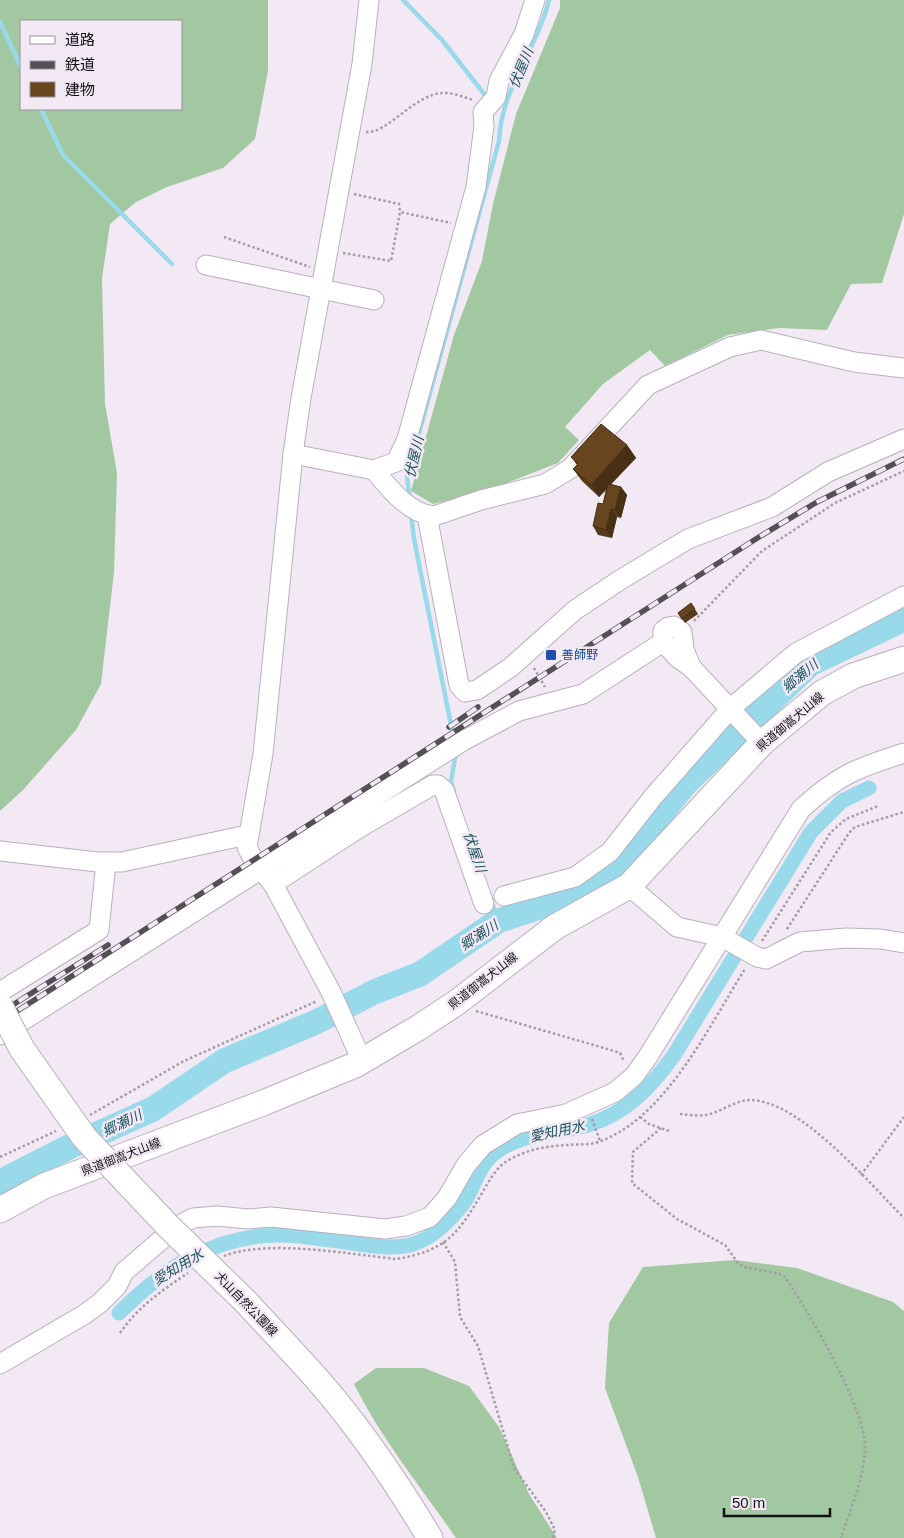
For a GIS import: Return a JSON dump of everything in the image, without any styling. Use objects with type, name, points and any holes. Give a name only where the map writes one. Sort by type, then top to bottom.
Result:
[{"type":"main road","name":"県道御嵩犬山線","points":[[0,1210],[44,1186],[263,1103],[362,1061],[456,1003],[555,927],[630,886],[759,739],[822,693],[853,676],[904,659]]},
{"type":"main road","name":"犬山自然公園線","points":[[0,1006],[22,1049],[84,1137],[168,1226],[245,1301],[324,1388],[372,1449],[410,1503],[430,1538]]},
{"type":"street","points":[[362,1061],[347,1023],[332,994],[268,877],[250,855],[247,846],[247,835],[263,754],[293,454],[322,280],[362,64],[369,0]]},
{"type":"street","points":[[293,454],[374,470],[396,462],[407,439],[476,187],[484,126],[483,112],[496,97],[499,81],[524,34],[534,0]]},
{"type":"street","points":[[206,265],[322,280],[374,300]]},
{"type":"street","points":[[374,470],[398,498],[427,515],[434,516],[481,500],[545,484],[570,468],[648,385],[730,348],[761,340],[854,362],[904,368]]},
{"type":"street","points":[[427,515],[458,685],[465,692],[477,690],[525,654],[575,610],[688,539],[772,507],[828,472],[904,438]]},
{"type":"street","points":[[504,896],[575,877],[610,852],[653,797],[731,708],[796,653],[904,596]]},
{"type":"street","points":[[691,667],[684,649],[682,632],[674,626],[668,627],[663,631],[663,642],[691,667],[759,739]]},
{"type":"street","points":[[268,877],[463,741],[519,711],[583,694],[663,642]]},
{"type":"street","points":[[0,1364],[85,1314],[100,1303],[117,1286],[124,1272],[176,1227],[193,1218],[217,1216],[248,1220],[271,1217],[385,1229],[406,1226],[430,1217],[447,1198],[466,1165],[477,1151],[500,1133],[518,1124],[566,1114],[588,1106],[615,1092],[643,1064],[801,809],[830,784],[846,774],[904,753]]},
{"type":"street","points":[[0,1035],[268,877],[359,828],[433,785],[438,785],[444,790],[484,904]]},
{"type":"street","points":[[0,851],[122,862],[247,835]]},
{"type":"street","points":[[0,992],[99,930],[106,862]]},
{"type":"street","points":[[630,886],[677,927],[722,937],[754,955],[766,959],[793,945],[846,938],[880,939],[904,943]]},
{"type":"path","points":[[350,131],[372,133],[381,129],[421,100],[443,92],[473,100],[483,112]]},
{"type":"path","points":[[340,252],[391,261],[400,212],[398,204],[351,194]]},
{"type":"path","points":[[400,212],[464,226]]},
{"type":"path","points":[[224,237],[322,280]]},
{"type":"path","points":[[682,632],[762,551],[834,503],[904,471]]},
{"type":"path","points":[[525,654],[554,701]]},
{"type":"path","points":[[793,945],[785,934],[849,833],[855,827],[904,812]]},
{"type":"path","points":[[85,1117],[184,1061],[332,994]]},
{"type":"path","points":[[456,1003],[463,1009],[502,1017],[620,1053],[624,1063]]},
{"type":"path","points":[[680,1114],[707,1114],[748,1100],[768,1103],[800,1119],[818,1133],[904,1218]]},
{"type":"path","points":[[588,1106],[600,1141]]},
{"type":"path","points":[[640,1117],[649,1124],[669,1131]]},
{"type":"path","points":[[861,1175],[904,1117]]},
{"type":"path","points":[[661,1128],[633,1152],[632,1183],[677,1219],[725,1246],[738,1264],[785,1277],[826,1345],[855,1409],[864,1437],[864,1459],[841,1538]]},
{"type":"path","points":[[0,1157],[60,1129]]},
{"type":"path","points":[[443,1242],[455,1262],[460,1317],[478,1346],[514,1468],[546,1512],[555,1530],[553,1538]]},
{"type":"green space","points":[[0,0],[268,0],[268,71],[255,139],[223,168],[167,187],[136,202],[110,224],[102,278],[105,404],[117,473],[114,572],[101,684],[76,730],[23,790],[0,811]]},
{"type":"green space","points":[[560,0],[904,0],[904,214],[882,283],[851,284],[827,330],[779,328],[728,335],[665,366],[650,350],[603,384],[565,427],[579,440],[558,463],[489,490],[433,504],[411,491],[454,335],[482,261],[493,204],[516,114],[560,8]]},
{"type":"green space","points":[[735,1260],[797,1268],[893,1302],[904,1311],[904,1538],[656,1538],[638,1477],[605,1388],[609,1323],[643,1267]]},
{"type":"green space","points":[[376,1368],[424,1368],[469,1386],[499,1427],[529,1494],[557,1538],[456,1538],[389,1444],[354,1384]]},
{"type":"building","points":[[601,424],[627,445],[591,485],[573,469],[578,464],[571,457]]},
{"type":"building","points":[[608,484],[621,487],[615,510],[611,509],[606,530],[593,526],[598,503],[603,504]]},
{"type":"building","points":[[691,603],[695,609],[682,619],[678,613]]},
{"type":"waterway","points":[[403,0],[442,40],[488,99]]},
{"type":"waterway","name":"伏屋川","points":[[410,499],[407,477],[499,141],[501,122],[506,104],[549,0]]},
{"type":"waterway","points":[[0,22],[20,65]]},
{"type":"waterway","points":[[41,110],[63,155],[172,264]]},
{"type":"waterway","name":"伏屋川","points":[[411,514],[414,539],[454,740]]},
{"type":"waterway","name":"郷瀬川","points":[[0,1182],[69,1147],[153,1109],[224,1061],[316,1022],[374,992],[420,974],[498,921],[581,893],[625,859],[685,784],[810,664],[904,619]]},
{"type":"waterway","name":"伏屋川","points":[[454,791],[451,782],[456,752]]},
{"type":"waterway","name":"愛知用水","points":[[119,1313],[172,1269],[211,1248],[232,1241],[285,1235],[385,1247],[413,1244],[428,1237],[455,1214],[469,1195],[485,1163],[505,1146],[528,1137],[588,1125],[615,1114],[637,1098],[674,1055],[811,832],[842,801],[869,788]]},
{"type":"waterway","name":"伏屋川","points":[[492,903],[498,921]]},
{"type":"railway","points":[[0,1022],[759,537],[817,502],[904,459]]},
{"type":"railway","points":[[449,727],[478,707]]},
{"type":"railway","points":[[0,1013],[108,945]]},
{"type":"place","name":"善師野","points":[[551,655]]}]
